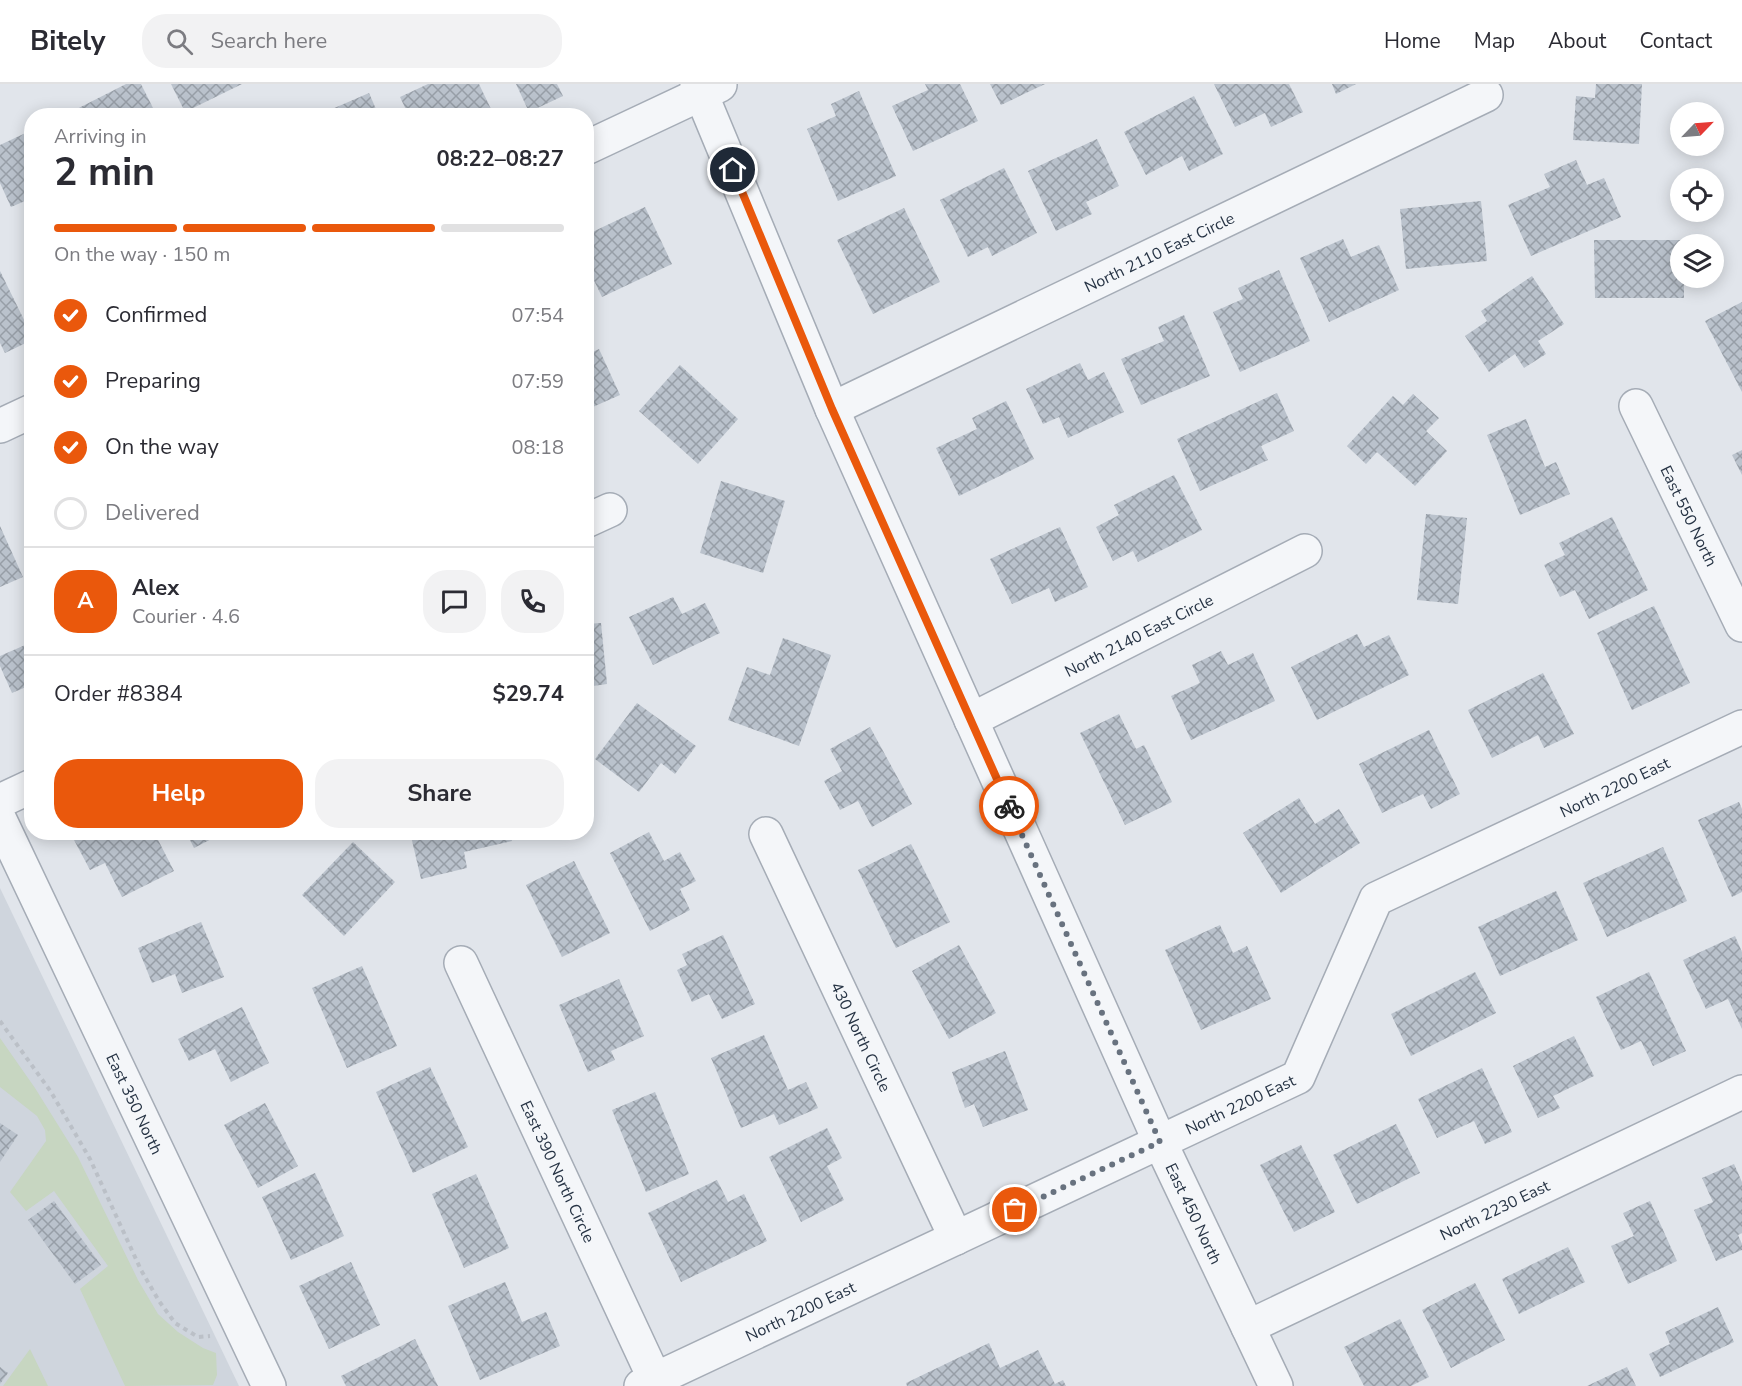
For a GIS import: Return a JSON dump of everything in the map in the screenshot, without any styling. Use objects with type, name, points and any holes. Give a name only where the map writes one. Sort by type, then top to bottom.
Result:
[{"type":"street","points":[[594,144],[707,87]]},
{"type":"street","name":"East 450 North","points":[[707,87],[832,409],[1160,1142],[1276,1386]]},
{"type":"street","name":"North 2110 East Circle","points":[[832,409],[1486,95]]},
{"type":"street","name":"East 550 North","points":[[1636,406],[1742,625]]},
{"type":"street","points":[[0,426],[24,415]]},
{"type":"street","name":"North 2140 East Circle","points":[[971,720],[1305,551]]},
{"type":"street","name":"North 2200 East","points":[[651,1384],[1298,1077],[1376,899],[1742,727]]},
{"type":"street","points":[[0,801],[24,790]]},
{"type":"street","name":"East 350 North","points":[[0,820],[270,1386]]},
{"type":"street","name":"430 North Circle","points":[[766,834],[956,1238]]},
{"type":"street","name":"East 390 North Circle","points":[[461,963],[651,1384]]},
{"type":"street","name":"North 2230 East","points":[[1248,1327],[1742,1092]]},
{"type":"path","points":[[0,1021],[51,1092],[79,1140],[141,1270],[159,1301],[175,1323],[198,1336],[214,1336]]},
{"type":"shaded area","points":[[0,888],[239,1386],[0,1386]]},
{"type":"green space","points":[[0,1038],[35,1088],[78,1157],[138,1280],[158,1314],[178,1332],[203,1348],[216,1353],[217,1375],[213,1385],[125,1386],[80,1289],[108,1266],[54,1191],[26,1211],[10,1192],[46,1141],[45,1130],[37,1116],[0,1087]]},
{"type":"green space","points":[[30,1349],[48,1386],[3,1386]]},
{"type":"building","points":[[126,84],[141,84],[153,108],[79,108]]},
{"type":"building","points":[[171,84],[242,84],[193,108],[183,108]]},
{"type":"building","points":[[428,84],[479,84],[491,108],[405,108],[400,97]]},
{"type":"building","points":[[516,84],[557,84],[563,96],[538,108],[527,108]]},
{"type":"building","points":[[925,84],[960,84],[978,121],[913,151],[892,106],[928,90]]},
{"type":"building","points":[[990,84],[1045,84],[1001,105]]},
{"type":"building","points":[[1214,84],[1289,84],[1303,112],[1271,127],[1265,113],[1235,127]]},
{"type":"building","points":[[1332,84],[1356,84],[1336,94]]},
{"type":"building","points":[[1596,84],[1642,84],[1639,144],[1573,140],[1576,96],[1595,98]]},
{"type":"building","points":[[859,91],[896,176],[838,201],[807,129],[836,116],[831,104]]},
{"type":"building","points":[[369,93],[376,108],[334,108]]},
{"type":"building","points":[[1194,96],[1223,154],[1189,171],[1182,156],[1146,175],[1124,132]]},
{"type":"building","points":[[24,134],[24,201],[11,207],[0,183],[0,145]]},
{"type":"building","points":[[1097,139],[1119,186],[1086,202],[1092,214],[1056,231],[1028,171]]},
{"type":"building","points":[[1576,160],[1587,185],[1604,178],[1621,217],[1531,256],[1508,205],[1550,187],[1544,174]]},
{"type":"building","points":[[1004,168],[1037,233],[992,256],[988,247],[968,257],[940,200]]},
{"type":"building","points":[[1481,201],[1487,261],[1406,269],[1400,209]]},
{"type":"building","points":[[645,207],[672,264],[602,297],[594,280],[594,231]]},
{"type":"building","points":[[904,208],[940,282],[873,314],[837,240]]},
{"type":"building","points":[[1343,239],[1351,257],[1379,245],[1399,290],[1329,322],[1300,258]]},
{"type":"building","points":[[1594,240],[1670,240],[1670,288],[1684,288],[1684,298],[1595,298]]},
{"type":"building","points":[[1279,270],[1310,341],[1240,372],[1213,312],[1243,299],[1238,288]]},
{"type":"building","points":[[0,271],[24,320],[24,344],[5,353],[0,343]]},
{"type":"building","points":[[1532,276],[1564,324],[1538,341],[1546,354],[1524,368],[1515,354],[1489,372],[1465,336],[1487,321],[1481,311]]},
{"type":"building","points":[[1742,302],[1742,392],[1705,321]]},
{"type":"building","points":[[1184,315],[1210,376],[1141,405],[1121,359],[1164,341],[1158,327]]},
{"type":"building","points":[[599,349],[620,395],[594,406],[594,351]]},
{"type":"building","points":[[1080,363],[1088,380],[1104,372],[1124,412],[1068,438],[1059,417],[1043,424],[1026,389]]},
{"type":"building","points":[[680,365],[738,419],[698,464],[639,411]]},
{"type":"building","points":[[1277,393],[1294,431],[1261,446],[1268,460],[1200,491],[1177,439]]},
{"type":"building","points":[[1413,394],[1439,418],[1426,431],[1447,451],[1415,486],[1377,452],[1366,464],[1347,446],[1393,396],[1403,405]]},
{"type":"building","points":[[1006,401],[1034,459],[959,496],[936,448],[977,429],[972,418]]},
{"type":"building","points":[[1526,419],[1545,467],[1556,462],[1570,494],[1520,515],[1487,435]]},
{"type":"building","points":[[1742,450],[1742,475],[1732,455]]},
{"type":"building","points":[[1174,475],[1202,530],[1138,562],[1133,551],[1113,561],[1096,527],[1119,515],[1114,505]]},
{"type":"building","points":[[721,481],[785,501],[763,573],[700,553]]},
{"type":"building","points":[[1426,514],[1467,518],[1458,604],[1417,600]]},
{"type":"building","points":[[1612,517],[1648,590],[1589,619],[1575,590],[1560,597],[1544,565],[1565,555],[1559,543]]},
{"type":"building","points":[[0,526],[23,577],[0,587]]},
{"type":"building","points":[[1060,527],[1088,587],[1055,602],[1049,588],[1012,604],[990,559]]},
{"type":"building","points":[[673,597],[682,614],[705,603],[720,633],[653,665],[629,617]]},
{"type":"building","points":[[1654,606],[1690,683],[1632,710],[1597,633]]},
{"type":"building","points":[[594,623],[601,623],[607,684],[594,686]]},
{"type":"building","points":[[1357,634],[1364,647],[1389,635],[1409,675],[1317,720],[1291,667]]},
{"type":"building","points":[[783,638],[831,655],[799,746],[728,720],[747,667],[770,675]]},
{"type":"building","points":[[24,646],[24,688],[12,693],[0,666],[0,656]]},
{"type":"building","points":[[1221,651],[1228,665],[1253,653],[1275,701],[1191,740],[1171,696],[1200,683],[1192,665]]},
{"type":"building","points":[[1543,673],[1574,734],[1544,748],[1538,735],[1492,758],[1468,710]]},
{"type":"building","points":[[637,703],[696,746],[675,774],[661,763],[639,792],[595,759]]},
{"type":"building","points":[[1119,714],[1136,749],[1144,745],[1172,802],[1125,825],[1080,733]]},
{"type":"building","points":[[870,727],[912,804],[872,827],[858,801],[840,810],[824,781],[842,771],[830,749]]},
{"type":"building","points":[[1429,730],[1460,794],[1431,809],[1423,794],[1382,813],[1359,764]]},
{"type":"building","points":[[1299,798],[1315,824],[1339,809],[1360,843],[1281,893],[1243,833]]},
{"type":"building","points":[[1739,802],[1742,809],[1742,892],[1732,897],[1698,820]]},
{"type":"building","points":[[649,832],[664,861],[680,852],[696,881],[680,889],[690,910],[650,931],[610,853]]},
{"type":"building","points":[[74,840],[158,840],[174,871],[122,897],[105,863],[90,870]]},
{"type":"building","points":[[190,840],[210,840],[194,848]]},
{"type":"building","points":[[412,840],[512,840],[464,852],[467,868],[421,879]]},
{"type":"building","points":[[353,842],[395,882],[344,936],[302,895]]},
{"type":"building","points":[[911,844],[950,922],[896,948],[858,870]]},
{"type":"building","points":[[1663,847],[1687,901],[1607,937],[1583,883]]},
{"type":"building","points":[[574,861],[610,933],[562,957],[526,885]]},
{"type":"building","points":[[1556,891],[1578,940],[1500,976],[1478,927]]},
{"type":"building","points":[[201,922],[224,977],[182,993],[175,974],[152,983],[138,948]]},
{"type":"building","points":[[1220,925],[1233,953],[1247,946],[1271,999],[1201,1030],[1165,950]]},
{"type":"building","points":[[723,935],[755,1004],[722,1019],[709,994],[692,1002],[677,970],[687,965],[682,954]]},
{"type":"building","points":[[1735,936],[1742,952],[1742,1029],[1728,999],[1706,1009],[1683,960]]},
{"type":"building","points":[[959,945],[996,1013],[949,1039],[912,971]]},
{"type":"building","points":[[362,966],[397,1046],[347,1068],[312,988]]},
{"type":"building","points":[[1475,972],[1496,1013],[1411,1056],[1391,1014]]},
{"type":"building","points":[[1649,972],[1686,1051],[1653,1066],[1641,1041],[1621,1050],[1596,997]]},
{"type":"building","points":[[619,979],[644,1036],[611,1051],[615,1060],[588,1072],[559,1005]]},
{"type":"building","points":[[242,1007],[269,1063],[231,1082],[215,1049],[189,1061],[178,1039]]},
{"type":"building","points":[[764,1035],[788,1090],[806,1082],[818,1108],[779,1125],[774,1114],[741,1128],[711,1058]]},
{"type":"building","points":[[1574,1036],[1594,1076],[1553,1096],[1560,1108],[1538,1118],[1513,1066]]},
{"type":"building","points":[[1005,1051],[1028,1110],[983,1127],[974,1104],[965,1108],[952,1072]]},
{"type":"building","points":[[430,1067],[468,1147],[413,1173],[376,1092]]},
{"type":"building","points":[[1482,1068],[1512,1132],[1485,1144],[1474,1121],[1437,1138],[1418,1099]]},
{"type":"building","points":[[655,1092],[689,1174],[646,1192],[612,1110]]},
{"type":"building","points":[[265,1103],[298,1166],[258,1188],[224,1125]]},
{"type":"building","points":[[0,1123],[18,1135],[0,1162]]},
{"type":"building","points":[[1396,1124],[1420,1173],[1357,1204],[1333,1155]]},
{"type":"building","points":[[827,1128],[842,1158],[827,1166],[844,1200],[801,1222],[769,1157]]},
{"type":"building","points":[[1301,1145],[1335,1212],[1294,1232],[1260,1165]]},
{"type":"building","points":[[1734,1164],[1742,1182],[1742,1233],[1738,1235],[1742,1250],[1716,1261],[1694,1210],[1713,1202],[1702,1178]]},
{"type":"building","points":[[315,1173],[344,1236],[291,1260],[262,1197]]},
{"type":"building","points":[[476,1174],[509,1248],[464,1268],[432,1194]]},
{"type":"building","points":[[717,1180],[728,1202],[744,1194],[767,1241],[681,1282],[648,1213]]},
{"type":"building","points":[[54,1201],[101,1265],[75,1284],[28,1220]]},
{"type":"building","points":[[1650,1201],[1677,1261],[1628,1284],[1611,1246],[1634,1236],[1623,1213]]},
{"type":"building","points":[[1568,1247],[1585,1282],[1519,1314],[1502,1279]]},
{"type":"building","points":[[351,1262],[380,1325],[329,1349],[299,1286]]},
{"type":"building","points":[[505,1282],[522,1322],[546,1312],[560,1346],[480,1380],[448,1306]]},
{"type":"building","points":[[1475,1283],[1505,1340],[1451,1368],[1422,1310]]},
{"type":"building","points":[[1718,1307],[1734,1342],[1660,1377],[1649,1354],[1670,1344],[1665,1332]]},
{"type":"building","points":[[1400,1319],[1429,1377],[1411,1386],[1364,1386],[1344,1347]]},
{"type":"building","points":[[415,1339],[438,1386],[346,1386],[341,1376]]},
{"type":"building","points":[[989,1343],[1000,1368],[1038,1350],[1055,1384],[1063,1380],[1066,1386],[907,1386],[906,1383]]},
{"type":"building","points":[[0,1367],[8,1373],[0,1384]]},
{"type":"building","points":[[1627,1367],[1636,1386],[1587,1386]]},
{"type":"way so far","points":[[1009,806],[1160,1142],[1015,1210]]},
{"type":"route","points":[[733,170],[832,409],[1009,806]]}]
